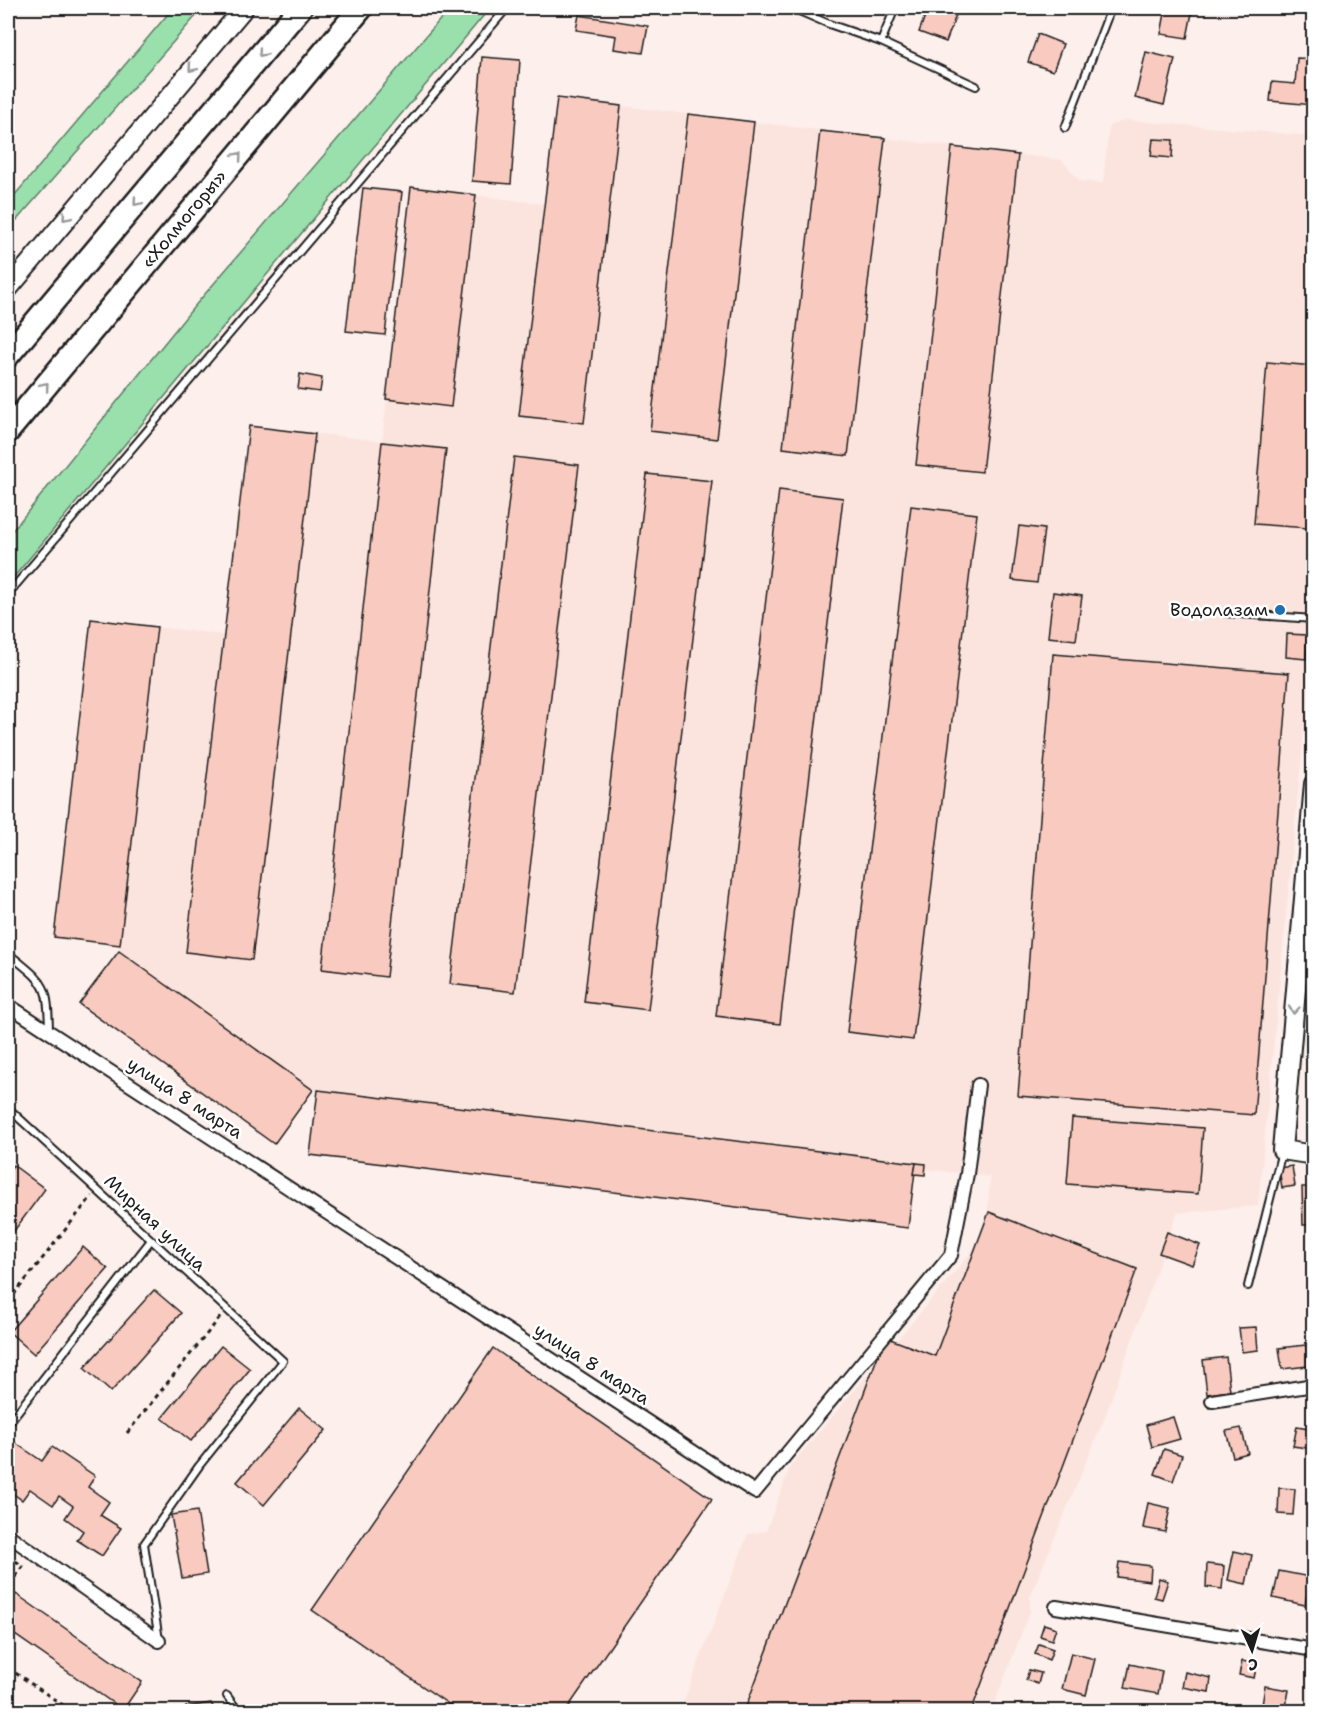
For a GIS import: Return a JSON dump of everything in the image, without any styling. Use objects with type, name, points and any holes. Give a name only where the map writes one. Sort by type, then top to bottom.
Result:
[{"type":"highway","points":[[8,355],[300,8]]},
{"type":"highway","name":"«Холмогоры»","points":[[8,430],[362,8]]},
{"type":"street","points":[[8,289],[244,8]]},
{"type":"street","points":[[1314,784],[1282,1150],[1314,1155]]},
{"type":"street","name":"улица 8 марта","points":[[8,1005],[755,1492],[951,1255],[967,1174],[978,1086]]},
{"type":"street","points":[[1212,1401],[1314,1385]]},
{"type":"street","points":[[8,1535],[159,1641]]},
{"type":"street","points":[[1056,1607],[1314,1650]]},
{"type":"lane","points":[[8,594],[507,8]]},
{"type":"lane","points":[[792,8],[881,42],[976,86]]},
{"type":"lane","points":[[881,42],[895,8]]},
{"type":"lane","points":[[1065,128],[1111,8]]},
{"type":"lane","points":[[1226,613],[1314,619]]},
{"type":"lane","points":[[8,953],[43,983],[48,1004],[49,1032]]},
{"type":"lane","name":"Мирная улица","points":[[8,1108],[283,1361],[199,1466],[144,1545],[159,1641]]},
{"type":"lane","points":[[8,1123],[14,1114]]},
{"type":"lane","points":[[1248,1286],[1282,1150]]},
{"type":"lane","points":[[8,1424],[151,1240]]},
{"type":"lane","points":[[227,1696],[239,1712]]},
{"type":"path","points":[[8,1302],[97,1190]]},
{"type":"path","points":[[127,1433],[227,1309]]},
{"type":"path","points":[[8,1556],[23,1566],[8,1588]]},
{"type":"path","points":[[8,1668],[74,1712]]},
{"type":"shaded area","points":[[557,98],[1062,160],[1080,181],[1103,183],[1109,126],[1125,120],[1313,136],[1314,602],[1309,602],[1306,658],[1311,659],[1258,1206],[1177,1213],[1105,1417],[1030,1597],[1030,1611],[992,1711],[680,1711],[748,1534],[766,1531],[791,1465],[986,1235],[990,1177],[926,1169],[925,1175],[914,1174],[908,1228],[310,1155],[317,1090],[79,1004],[119,951],[119,945],[54,937],[91,619],[224,635],[249,426],[382,441],[411,187],[544,204]]},
{"type":"green space","points":[[173,8],[203,8],[8,230],[8,203]]},
{"type":"green space","points":[[450,8],[490,8],[8,584],[8,536],[193,308]]},
{"type":"building","points":[[928,8],[956,15],[946,42],[919,32]]},
{"type":"building","points":[[1062,8],[1077,8],[1076,12]]},
{"type":"building","points":[[1166,8],[1193,8],[1187,38],[1161,34]]},
{"type":"building","points":[[579,15],[648,26],[643,53],[614,49],[616,36],[576,30]]},
{"type":"building","points":[[1038,34],[1063,44],[1053,71],[1028,62]]},
{"type":"building","points":[[1146,52],[1175,59],[1164,105],[1135,98]]},
{"type":"building","points":[[482,57],[520,60],[511,184],[472,181]]},
{"type":"building","points":[[1297,58],[1314,59],[1314,105],[1270,101],[1272,82],[1295,84]]},
{"type":"building","points":[[557,98],[621,106],[584,423],[519,416]]},
{"type":"building","points":[[688,114],[754,122],[717,439],[650,431]]},
{"type":"building","points":[[820,131],[885,138],[848,456],[783,448]]},
{"type":"building","points":[[1153,139],[1173,140],[1172,158],[1151,156]]},
{"type":"building","points":[[952,147],[1018,155],[982,472],[916,465]]},
{"type":"building","points":[[411,187],[476,195],[451,407],[386,399]]},
{"type":"building","points":[[363,188],[402,192],[385,335],[346,331]]},
{"type":"building","points":[[1267,362],[1314,366],[1314,460],[1308,528],[1254,524]]},
{"type":"building","points":[[300,374],[322,378],[320,392],[298,389]]},
{"type":"building","points":[[249,426],[315,434],[252,960],[186,952]]},
{"type":"building","points":[[382,442],[446,449],[386,977],[322,969]]},
{"type":"building","points":[[514,457],[579,465],[515,992],[450,984]]},
{"type":"building","points":[[647,474],[712,481],[648,1010],[584,1002]]},
{"type":"building","points":[[779,490],[843,498],[780,1024],[716,1016]]},
{"type":"building","points":[[911,506],[977,514],[913,1040],[847,1032]]},
{"type":"building","points":[[1019,526],[1044,529],[1037,583],[1012,580]]},
{"type":"building","points":[[1053,592],[1082,596],[1076,640],[1048,637]]},
{"type":"building","points":[[91,619],[157,627],[120,945],[54,937]]},
{"type":"building","points":[[1287,634],[1307,635],[1306,659],[1286,657]]},
{"type":"building","points":[[1053,654],[1289,673],[1254,1115],[1018,1096]]},
{"type":"building","points":[[119,951],[313,1090],[274,1144],[79,1004]]},
{"type":"building","points":[[1310,1019],[1314,1019],[1314,1046],[1313,1046]]},
{"type":"building","points":[[318,1090],[916,1163],[908,1228],[310,1155]]},
{"type":"building","points":[[1072,1118],[1203,1128],[1198,1194],[1067,1184]]},
{"type":"building","points":[[916,1163],[926,1164],[925,1175],[914,1174]]},
{"type":"building","points":[[13,1165],[45,1189],[8,1239],[8,1172]]},
{"type":"building","points":[[1292,1166],[1295,1186],[1282,1188],[1279,1168]]},
{"type":"building","points":[[1302,1187],[1314,1187],[1314,1225],[1303,1225]]},
{"type":"building","points":[[989,1212],[1137,1269],[971,1712],[744,1712],[885,1337],[935,1356]]},
{"type":"building","points":[[1167,1232],[1200,1245],[1192,1265],[1159,1253]]},
{"type":"building","points":[[83,1247],[108,1269],[34,1354],[9,1332]]},
{"type":"building","points":[[1309,1260],[1314,1260],[1314,1290],[1311,1291]]},
{"type":"building","points":[[154,1290],[181,1313],[111,1392],[84,1368]]},
{"type":"building","points":[[1256,1327],[1258,1350],[1242,1352],[1239,1328]]},
{"type":"building","points":[[1306,1345],[1308,1366],[1282,1369],[1279,1348]]},
{"type":"building","points":[[221,1346],[250,1369],[191,1441],[162,1418]]},
{"type":"building","points":[[493,1348],[712,1499],[565,1712],[460,1712],[312,1610]]},
{"type":"building","points":[[1226,1357],[1230,1391],[1207,1394],[1203,1360]]},
{"type":"building","points":[[299,1408],[326,1430],[264,1505],[237,1482]]},
{"type":"building","points":[[1173,1417],[1180,1439],[1152,1447],[1146,1425]]},
{"type":"building","points":[[1297,1426],[1314,1429],[1314,1449],[1293,1446]]},
{"type":"building","points":[[1241,1428],[1248,1453],[1233,1457],[1226,1431]]},
{"type":"building","points":[[8,1438],[42,1461],[52,1447],[95,1476],[88,1487],[109,1502],[100,1515],[121,1528],[102,1556],[77,1540],[83,1531],[65,1518],[73,1506],[59,1496],[53,1505],[30,1489],[22,1500],[8,1490]]},
{"type":"building","points":[[1164,1449],[1182,1455],[1173,1481],[1155,1474]]},
{"type":"building","points":[[1279,1488],[1295,1489],[1293,1515],[1278,1514]]},
{"type":"building","points":[[1148,1503],[1170,1508],[1165,1532],[1143,1528]]},
{"type":"building","points":[[197,1511],[207,1574],[182,1578],[171,1515]]},
{"type":"building","points":[[1234,1551],[1252,1555],[1246,1584],[1228,1580]]},
{"type":"building","points":[[1119,1562],[1151,1566],[1150,1581],[1117,1577]]},
{"type":"building","points":[[1207,1564],[1224,1566],[1222,1589],[1206,1587]]},
{"type":"building","points":[[1279,1571],[1310,1577],[1305,1605],[1273,1598]]},
{"type":"building","points":[[1159,1578],[1168,1581],[1162,1599],[1154,1597]]},
{"type":"building","points":[[16,1594],[142,1682],[123,1710],[8,1630],[8,1606]]},
{"type":"building","points":[[1044,1624],[1056,1628],[1052,1640],[1040,1636]]},
{"type":"building","points":[[1039,1644],[1053,1649],[1049,1660],[1035,1654]]},
{"type":"building","points":[[1071,1653],[1095,1659],[1086,1695],[1062,1689]]},
{"type":"building","points":[[1242,1661],[1257,1664],[1254,1678],[1239,1675]]},
{"type":"building","points":[[1130,1664],[1162,1671],[1158,1694],[1125,1688]]},
{"type":"building","points":[[1029,1670],[1041,1673],[1038,1684],[1026,1680]]},
{"type":"building","points":[[1185,1672],[1211,1678],[1209,1692],[1182,1687]]},
{"type":"building","points":[[1265,1686],[1289,1690],[1285,1712],[1261,1712]]},
{"type":"building","points":[[211,1703],[216,1712],[185,1712],[186,1707]]},
{"type":"building","points":[[8,1705],[18,1712],[8,1712]]},
{"type":"building","points":[[1206,1708],[1218,1710],[1218,1712],[1205,1712]]},
{"type":"place","name":"Водолазам","points":[[1280,610]]}]
